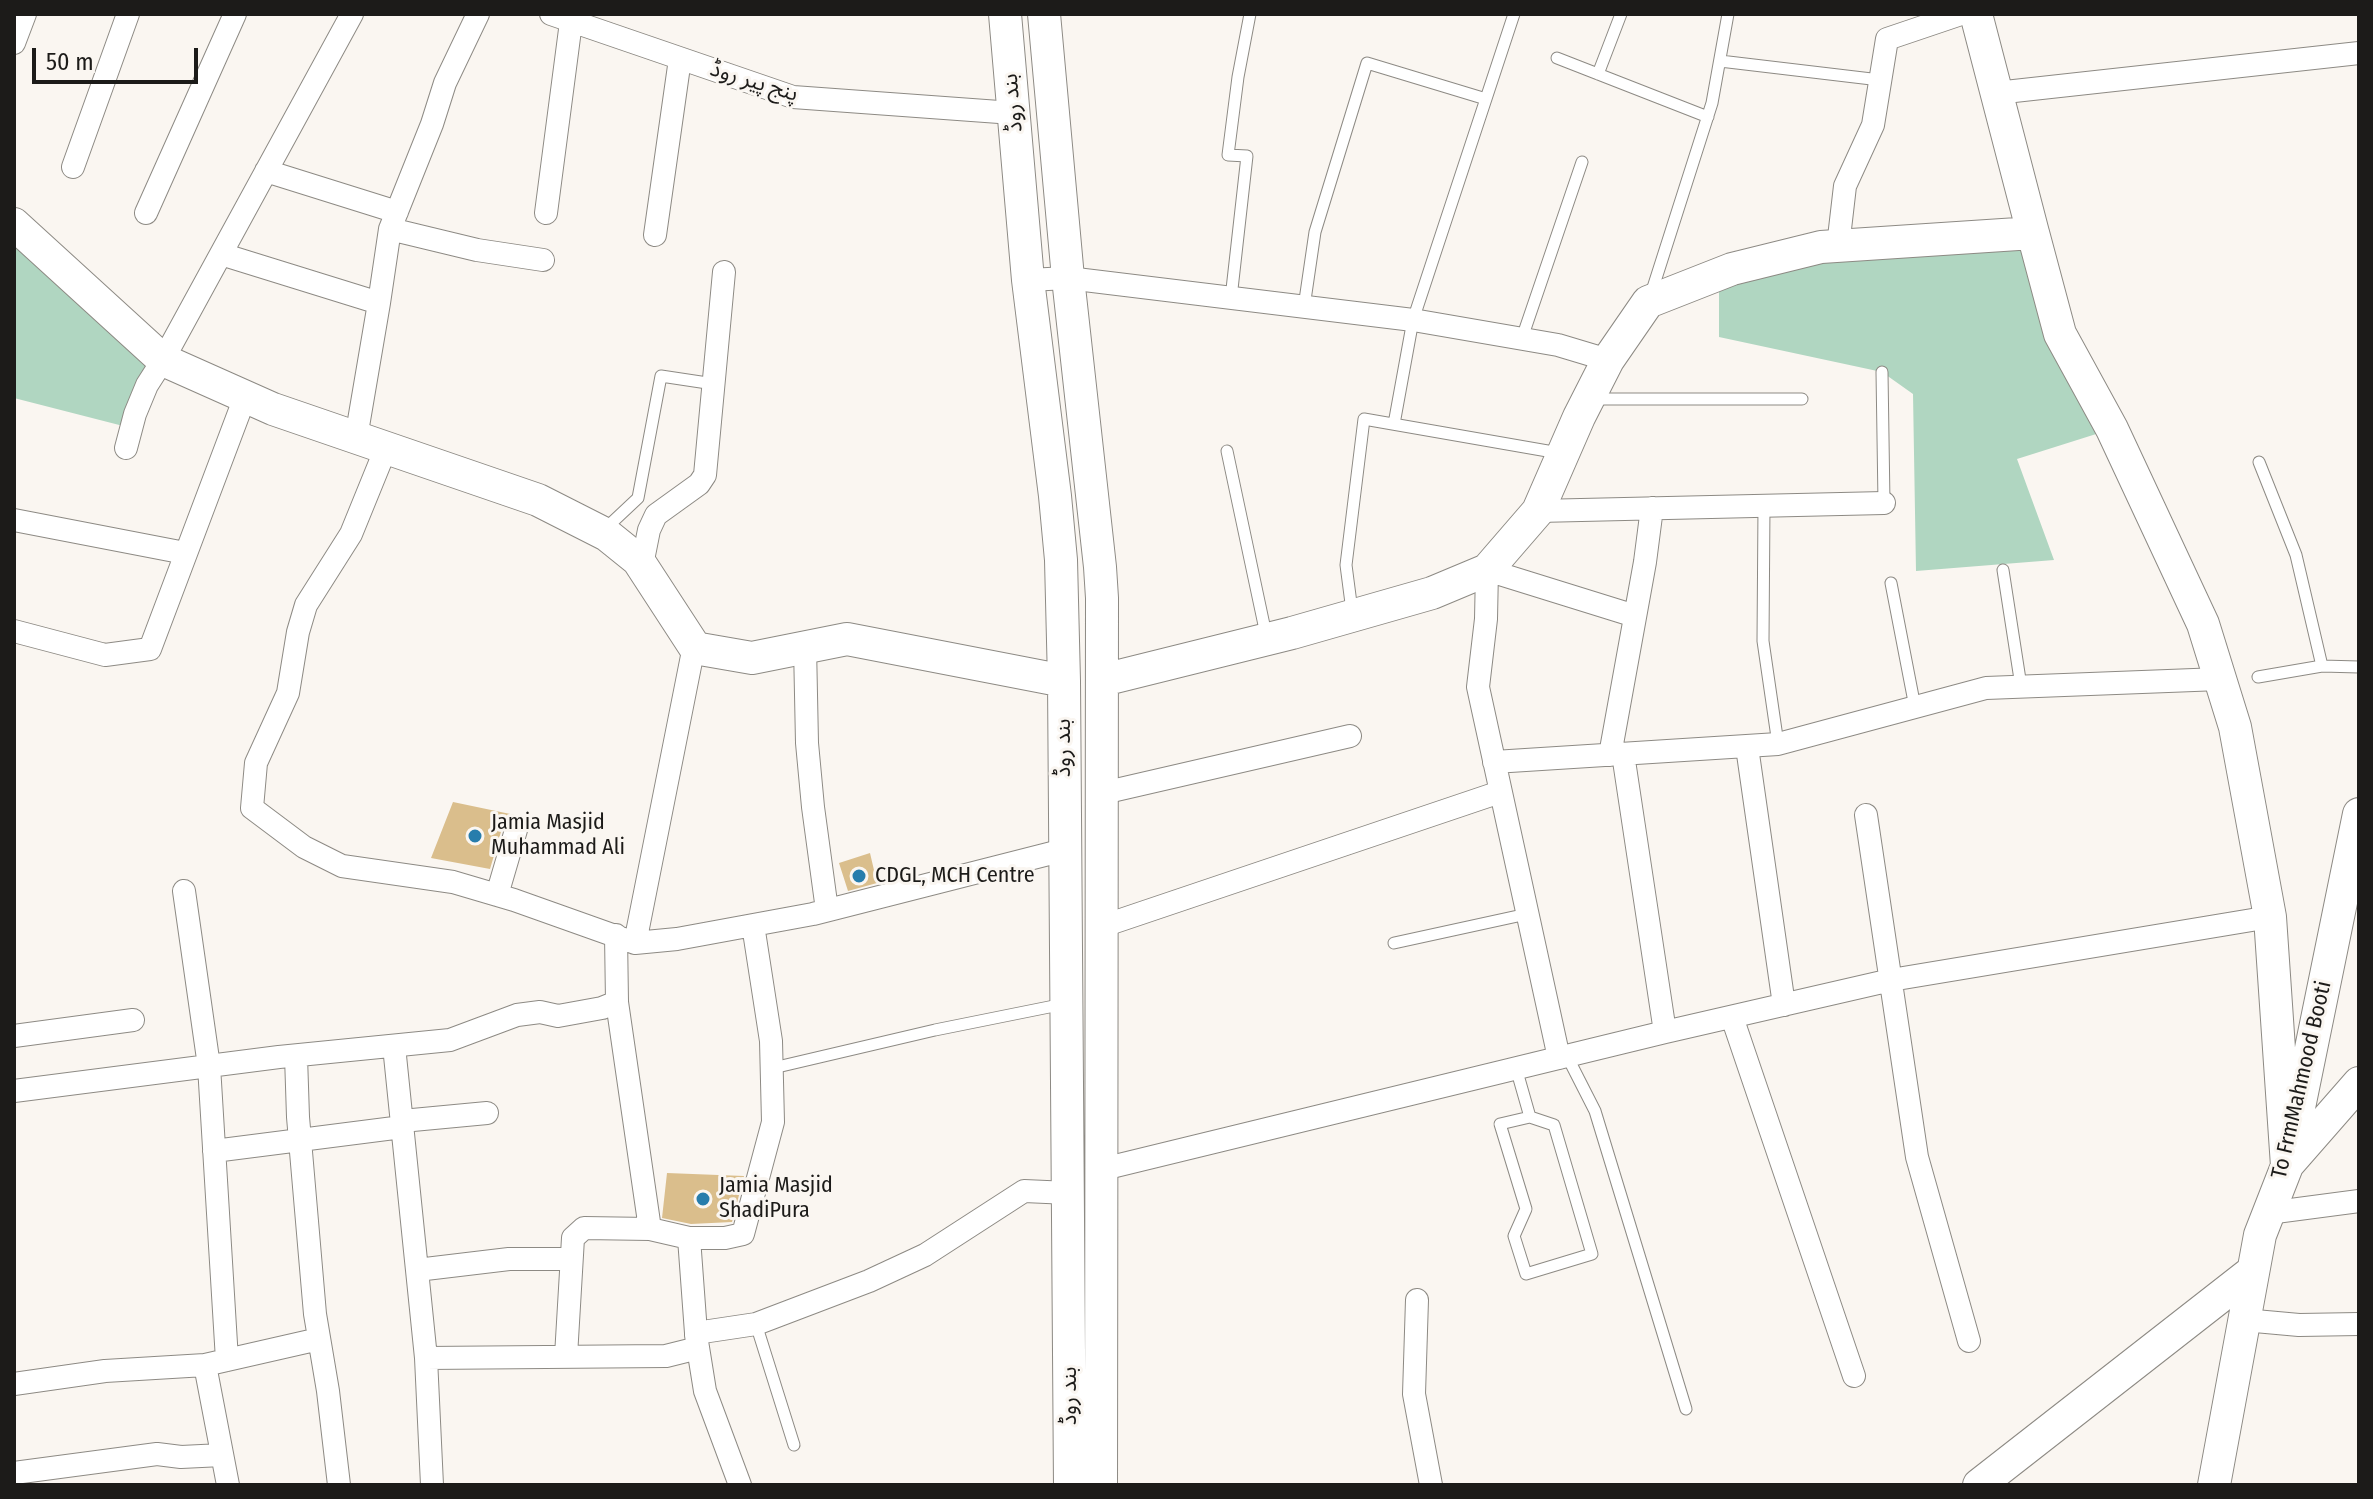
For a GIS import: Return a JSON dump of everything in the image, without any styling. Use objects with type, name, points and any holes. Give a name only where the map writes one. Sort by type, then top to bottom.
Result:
[{"type":"street","points":[[14,43],[25,14]]},
{"type":"street","points":[[73,167],[128,14]]},
{"type":"street","points":[[146,213],[235,14]]},
{"type":"street","points":[[126,448],[147,385],[352,14]]},
{"type":"street","points":[[478,14],[445,83],[394,220],[379,303],[371,443],[351,534],[306,605],[298,632],[288,693],[256,763],[252,808],[304,847],[342,866],[453,882],[625,939],[677,939],[827,910],[1064,850]]},
{"type":"street","name":"بند روڈ","points":[[1005,14],[1028,280],[1061,560],[1070,1485]]},
{"type":"street","name":"بند روڈ","points":[[1044,14],[1068,278],[1100,567],[1103,680],[1101,1485]]},
{"type":"street","points":[[1838,246],[1845,186],[1873,125],[1887,39],[1961,14]]},
{"type":"street","points":[[1976,14],[2060,334],[2112,429],[2159,525],[2203,624],[2235,727],[2270,917],[2287,1166]]},
{"type":"street","points":[[546,213],[577,20]]},
{"type":"street","name":"پنج پیر روڈ","points":[[577,20],[793,97],[1013,113]]},
{"type":"street","points":[[1996,93],[2359,53]]},
{"type":"street","points":[[655,235],[680,59]]},
{"type":"street","points":[[266,171],[477,250],[543,260]]},
{"type":"street","points":[[14,224],[163,360],[273,409],[538,500],[602,532],[642,565],[694,646],[700,649],[752,658],[847,639],[1064,681]]},
{"type":"street","points":[[1103,680],[1352,616],[1432,593],[1487,570],[1538,511],[1608,360],[1648,302],[1732,269],[1821,247],[2033,233]]},
{"type":"street","points":[[221,254],[379,303]]},
{"type":"street","points":[[642,565],[649,530],[656,515],[699,484],[705,475],[724,272]]},
{"type":"street","points":[[1028,280],[1068,278],[1413,320],[1558,345],[1608,360]]},
{"type":"street","points":[[14,631],[105,655],[150,649],[245,397]]},
{"type":"street","points":[[1538,511],[1884,503]]},
{"type":"street","points":[[1652,508],[1616,755],[1665,1032]]},
{"type":"street","points":[[14,520],[185,553]]},
{"type":"street","points":[[1487,570],[1635,616]]},
{"type":"street","points":[[1487,570],[1486,619],[1478,687],[1527,914],[1563,1057]]},
{"type":"street","points":[[650,1229],[617,1002],[625,939],[694,646]]},
{"type":"street","points":[[805,646],[807,743],[827,910]]},
{"type":"street","points":[[1494,762],[1778,744],[1986,688],[2220,679]]},
{"type":"street","points":[[1103,793],[1350,736]]},
{"type":"street","points":[[1747,747],[1784,1005]]},
{"type":"street","points":[[1103,926],[1500,792]]},
{"type":"street","name":"To FrmMahmood Booti","points":[[2214,1485],[2260,1235],[2287,1166],[2359,814]]},
{"type":"street","points":[[1866,815],[1917,1157],[1969,1341]]},
{"type":"street","points":[[497,895],[516,830]]},
{"type":"street","points":[[184,891],[209,1066],[214,1151],[216,1363],[222,1455],[228,1485]]},
{"type":"street","points":[[1103,1169],[1891,980],[2270,917]]},
{"type":"street","points":[[566,1356],[573,1238],[584,1228],[650,1229],[689,1238],[725,1238],[743,1234],[773,1122],[771,1041],[753,925]]},
{"type":"street","points":[[14,1091],[450,1040],[517,1015],[540,1012],[558,1016],[617,1002]]},
{"type":"street","points":[[1732,1017],[1854,1376]]},
{"type":"street","points":[[14,1036],[133,1020]]},
{"type":"street","points":[[394,1046],[426,1358],[432,1485]]},
{"type":"street","points":[[296,1056],[300,1140],[319,1339],[339,1485]]},
{"type":"street","points":[[2287,1166],[2359,1083]]},
{"type":"street","points":[[214,1151],[487,1113]]},
{"type":"street","points":[[426,1358],[666,1356],[697,1341],[756,1324],[869,1281],[925,1255],[1024,1191],[1069,1193]]},
{"type":"street","points":[[2268,1213],[2359,1201]]},
{"type":"street","points":[[689,1238],[697,1341],[705,1391],[740,1485]]},
{"type":"street","points":[[417,1270],[509,1259],[571,1259]]},
{"type":"street","points":[[1979,1485],[2253,1271]]},
{"type":"street","points":[[1417,1300],[1414,1394],[1431,1485]]},
{"type":"street","points":[[2244,1320],[2299,1325],[2359,1324]]},
{"type":"street","points":[[14,1384],[105,1371],[216,1363],[319,1339]]},
{"type":"street","points":[[14,1473],[157,1454],[181,1457],[222,1455]]},
{"type":"lane","points":[[1231,298],[1247,156],[1228,155],[1250,14]]},
{"type":"lane","points":[[1394,424],[1413,320],[1514,14]]},
{"type":"lane","points":[[1598,74],[1621,14]]},
{"type":"lane","points":[[1648,302],[1708,117],[1728,14]]},
{"type":"lane","points":[[1557,58],[1708,117]]},
{"type":"lane","points":[[1720,61],[1880,80]]},
{"type":"lane","points":[[1304,307],[1315,232],[1367,63],[1486,99]]},
{"type":"lane","points":[[1522,338],[1582,162]]},
{"type":"lane","points":[[1882,372],[1884,503]]},
{"type":"lane","points":[[602,532],[638,498],[661,376],[714,384]]},
{"type":"lane","points":[[1588,399],[1802,399]]},
{"type":"lane","points":[[1352,616],[1346,565],[1364,419],[1563,453]]},
{"type":"lane","points":[[1227,451],[1267,639]]},
{"type":"lane","points":[[2259,462],[2296,555],[2322,666]]},
{"type":"lane","points":[[1764,506],[1763,641],[1778,744]]},
{"type":"lane","points":[[2003,570],[2021,686]]},
{"type":"lane","points":[[1891,583],[1915,707]]},
{"type":"lane","points":[[2258,677],[2322,666],[2359,667]]},
{"type":"lane","points":[[1394,943],[1527,914]]},
{"type":"lane","points":[[773,1068],[1064,1004]]},
{"type":"lane","points":[[1563,1057],[1595,1111],[1686,1409]]},
{"type":"lane","points":[[1516,1068],[1530,1117]]},
{"type":"lane","points":[[1530,1117],[1554,1125],[1592,1254],[1526,1274],[1514,1236],[1526,1209],[1500,1124],[1530,1117]]},
{"type":"lane","points":[[756,1324],[794,1445]]},
{"type":"green space","points":[[14,224],[163,360],[131,428],[14,398]]},
{"type":"green space","points":[[2033,233],[2112,429],[2017,459],[2054,560],[1916,571],[1913,394],[1882,372],[1719,337],[1719,275]]},
{"type":"building","name":"Jamia Masjid Muhammad Ali","points":[[453,802],[515,815],[503,825],[490,869],[431,858]]},
{"type":"building","name":"CDGL, MCH Centre","points":[[870,853],[877,883],[848,891],[839,863]]},
{"type":"building","name":"Jamia Masjid ShadiPura","points":[[667,1173],[744,1176],[732,1222],[691,1224],[662,1218]]},
{"type":"place","name":"Jamia Masjid Muhammad Ali","points":[[475,836]]},
{"type":"place","name":"CDGL, MCH Centre","points":[[859,876]]},
{"type":"place","name":"Jamia Masjid ShadiPura","points":[[703,1199]]}]
